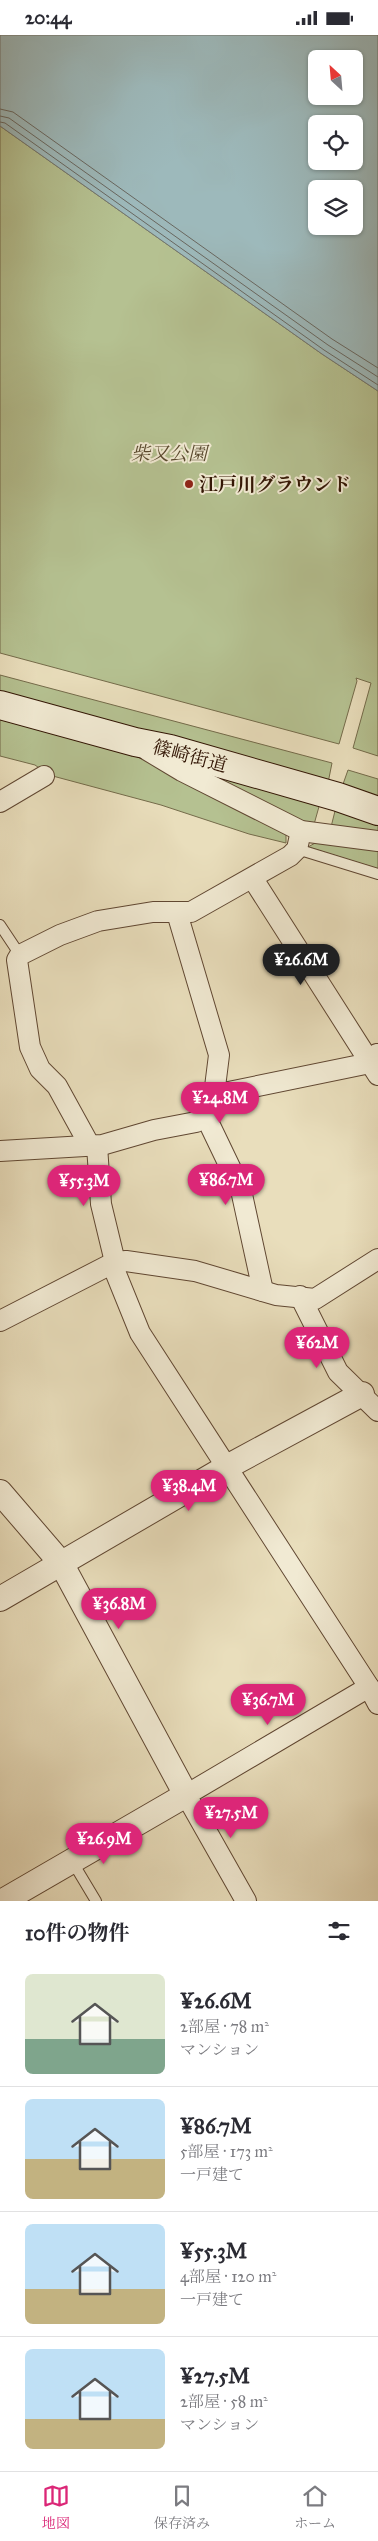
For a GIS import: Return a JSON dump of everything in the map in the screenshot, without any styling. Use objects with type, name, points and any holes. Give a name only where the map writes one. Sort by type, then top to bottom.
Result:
[{"type":"main road","name":"篠崎街道","points":[[0,705],[135,742],[179,752],[338,797],[378,811]]},
{"type":"street","points":[[135,742],[299,840],[378,841]]},
{"type":"street","points":[[0,802],[44,776]]},
{"type":"street","points":[[3,1901],[186,1795],[374,1693],[225,1468],[140,1333],[114,1263],[101,1204],[94,1146],[57,1086],[40,1069],[30,1047],[17,961],[20,955],[60,935],[98,921],[153,912],[191,912],[253,879],[290,856],[299,840]]},
{"type":"street","points":[[214,1095],[375,1063],[253,879]]},
{"type":"street","points":[[0,1151],[94,1146],[196,1121],[205,1115],[214,1095],[218,1055],[177,913]]},
{"type":"street","points":[[205,1115],[241,1190],[263,1291]]},
{"type":"street","points":[[0,1321],[114,1263],[126,1261],[195,1271],[263,1291],[315,1299],[378,1259]]},
{"type":"street","points":[[300,1296],[338,1372],[378,1411]]},
{"type":"street","points":[[0,1599],[225,1468],[362,1394]]},
{"type":"street","points":[[0,1492],[61,1563],[186,1795],[246,1901]]},
{"type":"lane","points":[[299,840],[378,874]]},
{"type":"lane","points":[[0,925],[20,955]]},
{"type":"lane","points":[[72,1861],[96,1901]]},
{"type":"green space","name":"柴又公園","points":[[0,126],[322,354],[378,391],[378,756],[353,748],[371,683],[356,678],[357,681],[339,744],[0,653]]},
{"type":"green space","points":[[0,675],[332,763],[328,783],[0,693]]},
{"type":"green space","points":[[0,715],[102,742],[180,775],[286,834],[286,843],[249,834],[161,805],[49,775],[35,765],[0,756]]},
{"type":"green space","points":[[183,764],[320,803],[313,828]]},
{"type":"green space","points":[[348,770],[378,779],[378,797],[342,787]]},
{"type":"green space","points":[[335,811],[378,821],[378,836],[330,831]]},
{"type":"green space","points":[[317,842],[378,847],[378,869],[308,847]]},
{"type":"water","points":[[0,35],[378,35],[378,391],[322,354],[0,126]]},
{"type":"place","name":"江戸川グラウンド","points":[[189,484]]}]
